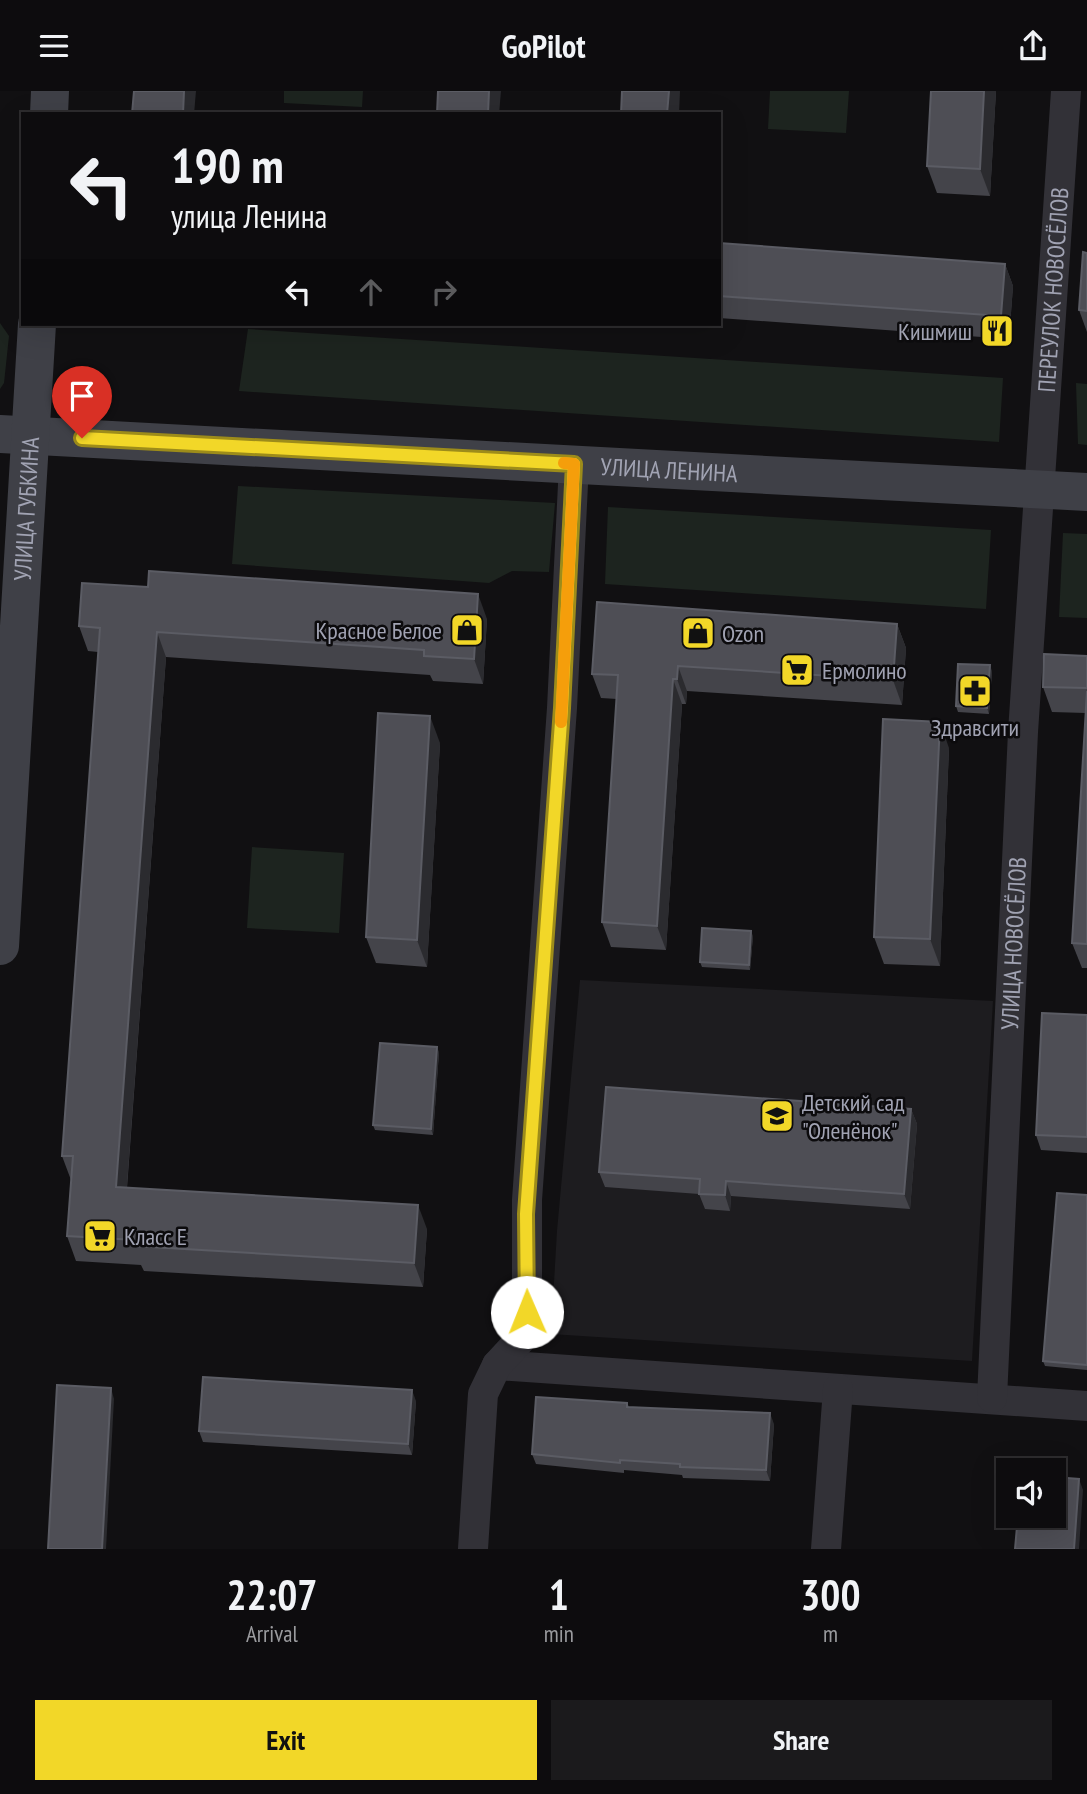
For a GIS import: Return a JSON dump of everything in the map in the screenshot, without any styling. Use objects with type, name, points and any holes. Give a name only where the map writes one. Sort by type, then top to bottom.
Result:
[{"type":"main road","points":[[49,112],[50,91]]},
{"type":"main road","name":"УЛИЦА ГУБКИНА","points":[[0,946],[15,435],[37,326]]},
{"type":"main road","name":"УЛИЦА ЛЕНИНА","points":[[15,435],[1087,492]]},
{"type":"street","name":"ПЕРЕУЛОК НОВОСЁЛОВ","points":[[1038,489],[1066,91]]},
{"type":"street","points":[[473,1549],[483,1394],[497,1365],[521,1339],[527,1312],[527,1200],[562,708],[574,464]]},
{"type":"street","name":"УЛИЦА НОВОСЁЛОВ","points":[[992,1398],[1022,760],[1038,489]]},
{"type":"street","points":[[497,1365],[1087,1406]]},
{"type":"street","points":[[826,1549],[838,1389]]},
{"type":"shaded area","points":[[284,91],[363,91],[362,107],[284,103]]},
{"type":"shaded area","points":[[770,91],[849,91],[846,133],[768,129]]},
{"type":"shaded area","points":[[0,323],[9,336],[4,383],[0,389]]},
{"type":"shaded area","points":[[248,329],[1003,378],[999,442],[239,391]]},
{"type":"shaded area","points":[[1076,383],[1087,384],[1087,445],[1078,444]]},
{"type":"shaded area","points":[[238,486],[555,503],[549,572],[512,571],[489,583],[232,564]]},
{"type":"shaded area","points":[[608,507],[991,530],[986,609],[605,584]]},
{"type":"shaded area","points":[[1063,533],[1087,534],[1087,618],[1059,617]]},
{"type":"shaded area","points":[[252,847],[344,853],[339,933],[247,928]]},
{"type":"shaded area","name":"Детский сад \"Оленёнок\"","points":[[580,980],[993,1001],[972,1361],[551,1334],[557,1231]]},
{"type":"building","points":[[134,91],[184,91],[183,112],[132,112]]},
{"type":"building","points":[[438,91],[489,91],[488,112],[437,112]]},
{"type":"building","points":[[622,91],[669,91],[667,112],[621,112]]},
{"type":"building","points":[[931,91],[984,91],[980,169],[927,166]]},
{"type":"building","points":[[721,243],[1005,264],[1001,316],[721,296]]},
{"type":"building","points":[[1083,252],[1087,253],[1087,311],[1079,310]]},
{"type":"building","points":[[149,571],[478,594],[474,659],[424,656],[424,650],[157,632],[116,1187],[418,1205],[414,1263],[135,1246],[135,1240],[67,1236],[73,1156],[62,1156],[100,628],[79,626],[82,583],[148,587]]},
{"type":"building","points":[[597,602],[897,624],[893,680],[678,666],[677,679],[673,679],[657,926],[602,922],[618,675],[592,674]]},
{"type":"building","points":[[1044,654],[1087,656],[1087,688],[1043,687]]},
{"type":"building","name":"Здравсити","points":[[958,664],[990,665],[987,708],[956,706]]},
{"type":"building","points":[[1087,691],[1087,944],[1072,943]]},
{"type":"building","points":[[378,713],[430,716],[417,940],[366,937]]},
{"type":"building","points":[[883,719],[940,722],[930,939],[874,937]]},
{"type":"building","points":[[702,928],[751,931],[749,965],[700,962]]},
{"type":"building","points":[[1042,1013],[1087,1015],[1087,1137],[1036,1135]]},
{"type":"building","points":[[380,1043],[437,1047],[431,1129],[373,1125]]},
{"type":"building","points":[[606,1087],[911,1109],[904,1194],[726,1181],[725,1195],[699,1194],[700,1179],[599,1172]]},
{"type":"building","points":[[1057,1193],[1087,1195],[1087,1365],[1043,1361]]},
{"type":"building","points":[[203,1377],[412,1390],[408,1444],[199,1431]]},
{"type":"building","points":[[57,1385],[111,1388],[102,1549],[48,1549]]},
{"type":"building","points":[[536,1397],[627,1403],[627,1407],[770,1413],[766,1470],[680,1467],[680,1464],[620,1460],[620,1463],[532,1454]]},
{"type":"building","points":[[1066,1478],[1079,1479],[1074,1549],[1015,1549],[1017,1528],[1066,1528]]},
{"type":"slow traffic","points":[[561,722],[574,464],[564,463]]},
{"type":"place","name":"Кишмиш","points":[[997,331]]},
{"type":"place","name":"Красное Белое","points":[[467,630]]},
{"type":"place","name":"Ozon","points":[[698,633]]},
{"type":"place","name":"Ермолино","points":[[797,670]]},
{"type":"place","name":"Здравсити","points":[[975,691]]},
{"type":"place","name":"Детский сад \"Оленёнок\"","points":[[777,1116]]},
{"type":"place","name":"Класс Е","points":[[100,1236]]},
{"type":"route","points":[[82,438],[574,464],[562,708],[526,1214],[527,1312]]}]
